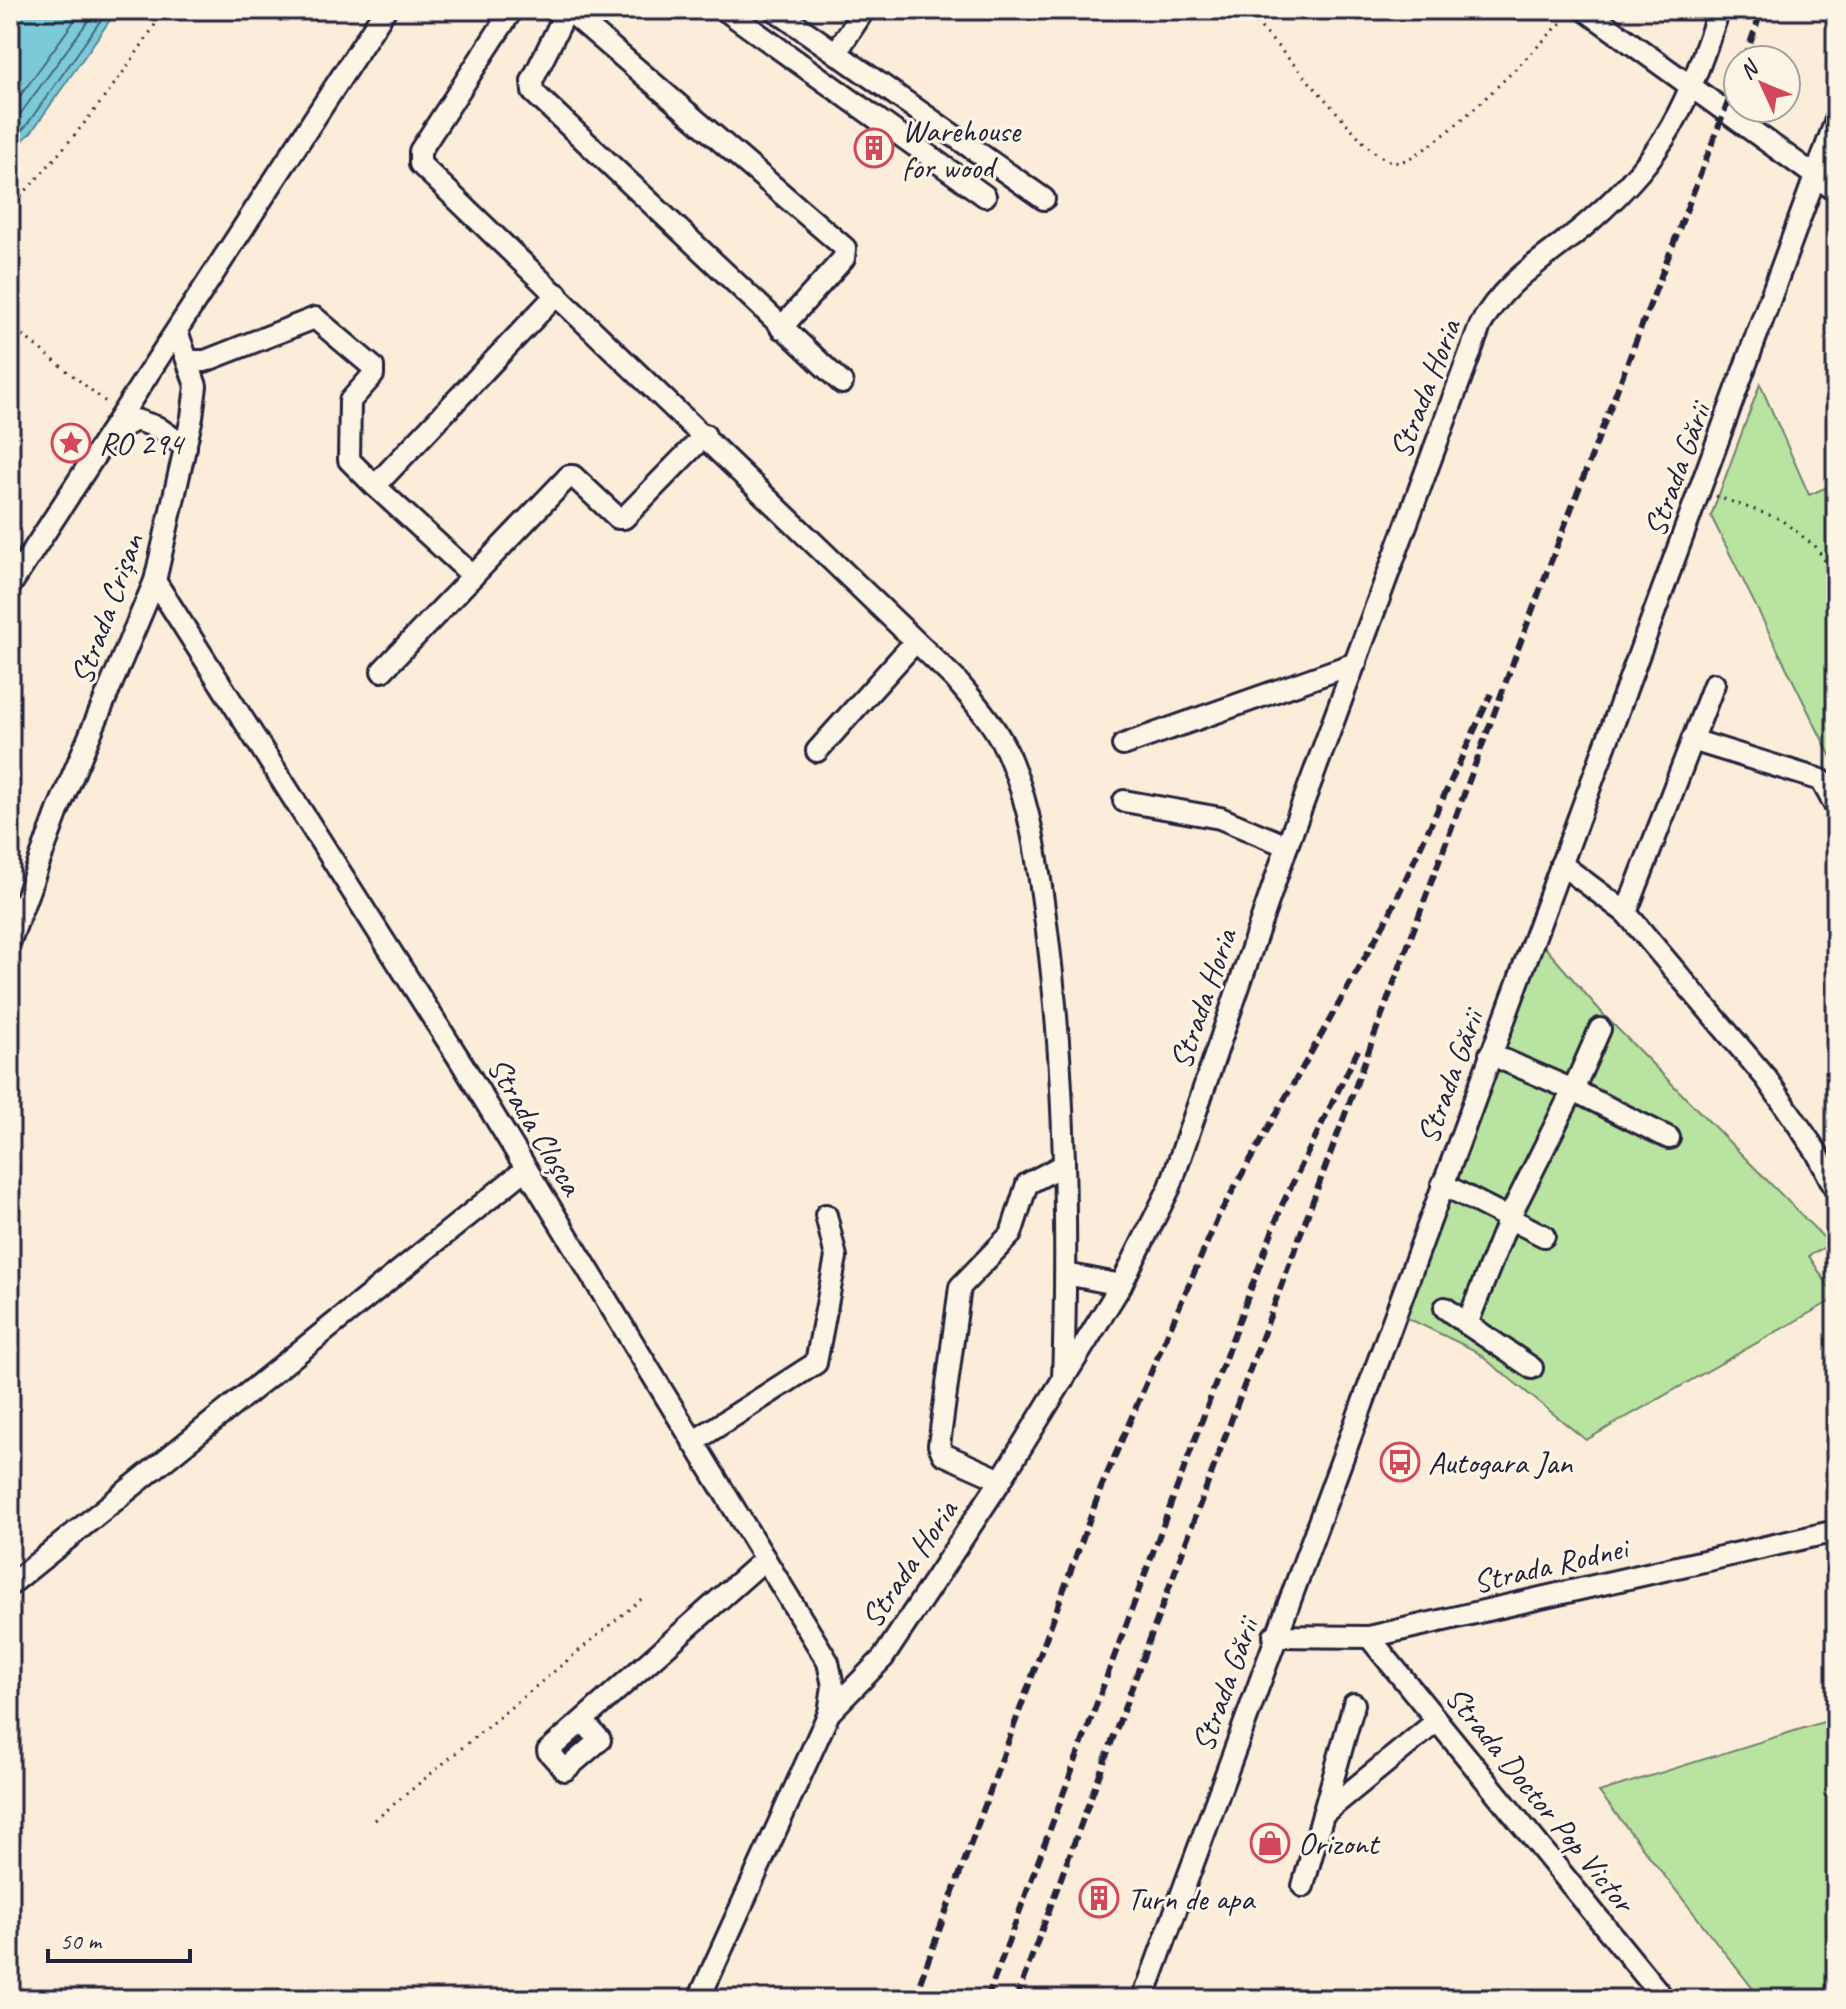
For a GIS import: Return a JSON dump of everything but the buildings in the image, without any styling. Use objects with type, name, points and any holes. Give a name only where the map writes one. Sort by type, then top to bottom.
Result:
[{"type":"street","points":[[10,586],[385,10]]},
{"type":"street","points":[[512,10],[420,151],[420,164],[705,435],[955,679],[988,718],[1010,758],[1030,820],[1054,992],[1066,1274],[1063,1380]]},
{"type":"street","points":[[781,328],[844,258],[845,248],[568,10],[532,81],[533,92],[781,328],[842,383]]},
{"type":"street","points":[[725,10],[985,196]]},
{"type":"street","points":[[775,10],[1044,199]]},
{"type":"street","points":[[836,53],[864,10]]},
{"type":"street","points":[[1585,10],[1836,191]]},
{"type":"street","name":"Strada Horia","points":[[699,1999],[829,1713],[883,1658],[1001,1480],[1121,1285],[1170,1187],[1287,846],[1491,305],[1506,286],[1553,252],[1625,189],[1673,128],[1692,88],[1719,10]]},
{"type":"street","name":"Strada Gării","points":[[1143,1999],[1274,1636],[1836,120]]},
{"type":"street","points":[[375,486],[557,294]]},
{"type":"street","points":[[190,361],[205,361],[315,318],[373,367],[373,375],[350,401],[349,460],[473,576]]},
{"type":"street","name":"Strada Crișan","points":[[10,941],[59,808],[155,581],[186,447],[196,386],[190,361],[177,331]]},
{"type":"street","points":[[109,434],[136,420],[171,434],[186,447]]},
{"type":"street","points":[[382,671],[569,476],[573,476],[618,518],[624,518],[705,435]]},
{"type":"street","name":"Strada Cloșca","points":[[155,581],[526,1169],[828,1662],[833,1686],[829,1713]]},
{"type":"street","points":[[817,751],[915,642]]},
{"type":"street","points":[[1123,745],[1356,663]]},
{"type":"street","points":[[1626,913],[1714,684]]},
{"type":"street","points":[[1692,740],[1821,780],[1836,807]]},
{"type":"street","points":[[1124,801],[1220,818],[1287,846]]},
{"type":"street","points":[[1561,864],[1626,913],[1766,1078],[1816,1151],[1836,1190]]},
{"type":"street","points":[[1467,1324],[1509,1218],[1600,1029]]},
{"type":"street","points":[[1490,1054],[1573,1090],[1669,1138]]},
{"type":"street","points":[[1001,1480],[943,1454],[939,1445],[960,1287],[1011,1234],[1027,1184],[1063,1165]]},
{"type":"street","points":[[10,1585],[526,1169]]},
{"type":"street","points":[[1442,1184],[1544,1236]]},
{"type":"street","points":[[693,1442],[816,1363],[836,1257],[826,1215]]},
{"type":"street","points":[[1066,1274],[1121,1285]]},
{"type":"street","points":[[1445,1308],[1532,1368]]},
{"type":"street","name":"Strada Rodnei","points":[[1274,1636],[1369,1637],[1836,1531]]},
{"type":"street","points":[[583,1721],[765,1559]]},
{"type":"street","name":"Strada Doctor Pop Victor","points":[[1369,1637],[1664,1999]]},
{"type":"street","points":[[1303,1886],[1354,1704]]},
{"type":"street","points":[[1323,1814],[1437,1721]]},
{"type":"path","points":[[10,208],[61,154],[126,72],[164,10]]},
{"type":"path","points":[[1245,10],[1367,146],[1387,160],[1397,162],[1422,152],[1446,132],[1574,10]]},
{"type":"path","points":[[10,325],[121,415]]},
{"type":"path","points":[[1701,491],[1780,519],[1816,547],[1836,579]]},
{"type":"path","points":[[375,1820],[645,1596]]},
{"type":"green space","points":[[1760,384],[1809,495],[1836,483],[1836,767],[1711,516]]},
{"type":"green space","points":[[1543,945],[1604,1015],[1830,1244],[1809,1256],[1836,1298],[1586,1440],[1474,1350],[1401,1315]]},
{"type":"green space","points":[[1836,1718],[1836,1999],[1761,1999],[1599,1792]]},
{"type":"water","points":[[10,10],[117,10],[32,131],[10,154]]},
{"type":"railway","points":[[1750,44],[1762,10]]},
{"type":"railway","points":[[1016,1999],[1540,590],[1722,118]]},
{"type":"railway","points":[[914,1999],[1101,1488],[1219,1215],[1389,915],[1491,694]]},
{"type":"railway","points":[[987,1999],[1282,1205],[1360,1046]]},
{"type":"place","name":"Warehouse for wood","points":[[874,148]]},
{"type":"place","name":"RO 294","points":[[71,443]]},
{"type":"place","name":"Autogara Jan","points":[[1400,1462]]},
{"type":"place","name":"Orizont","points":[[1270,1843]]},
{"type":"place","name":"Turn de apa","points":[[1099,1898]]}]
